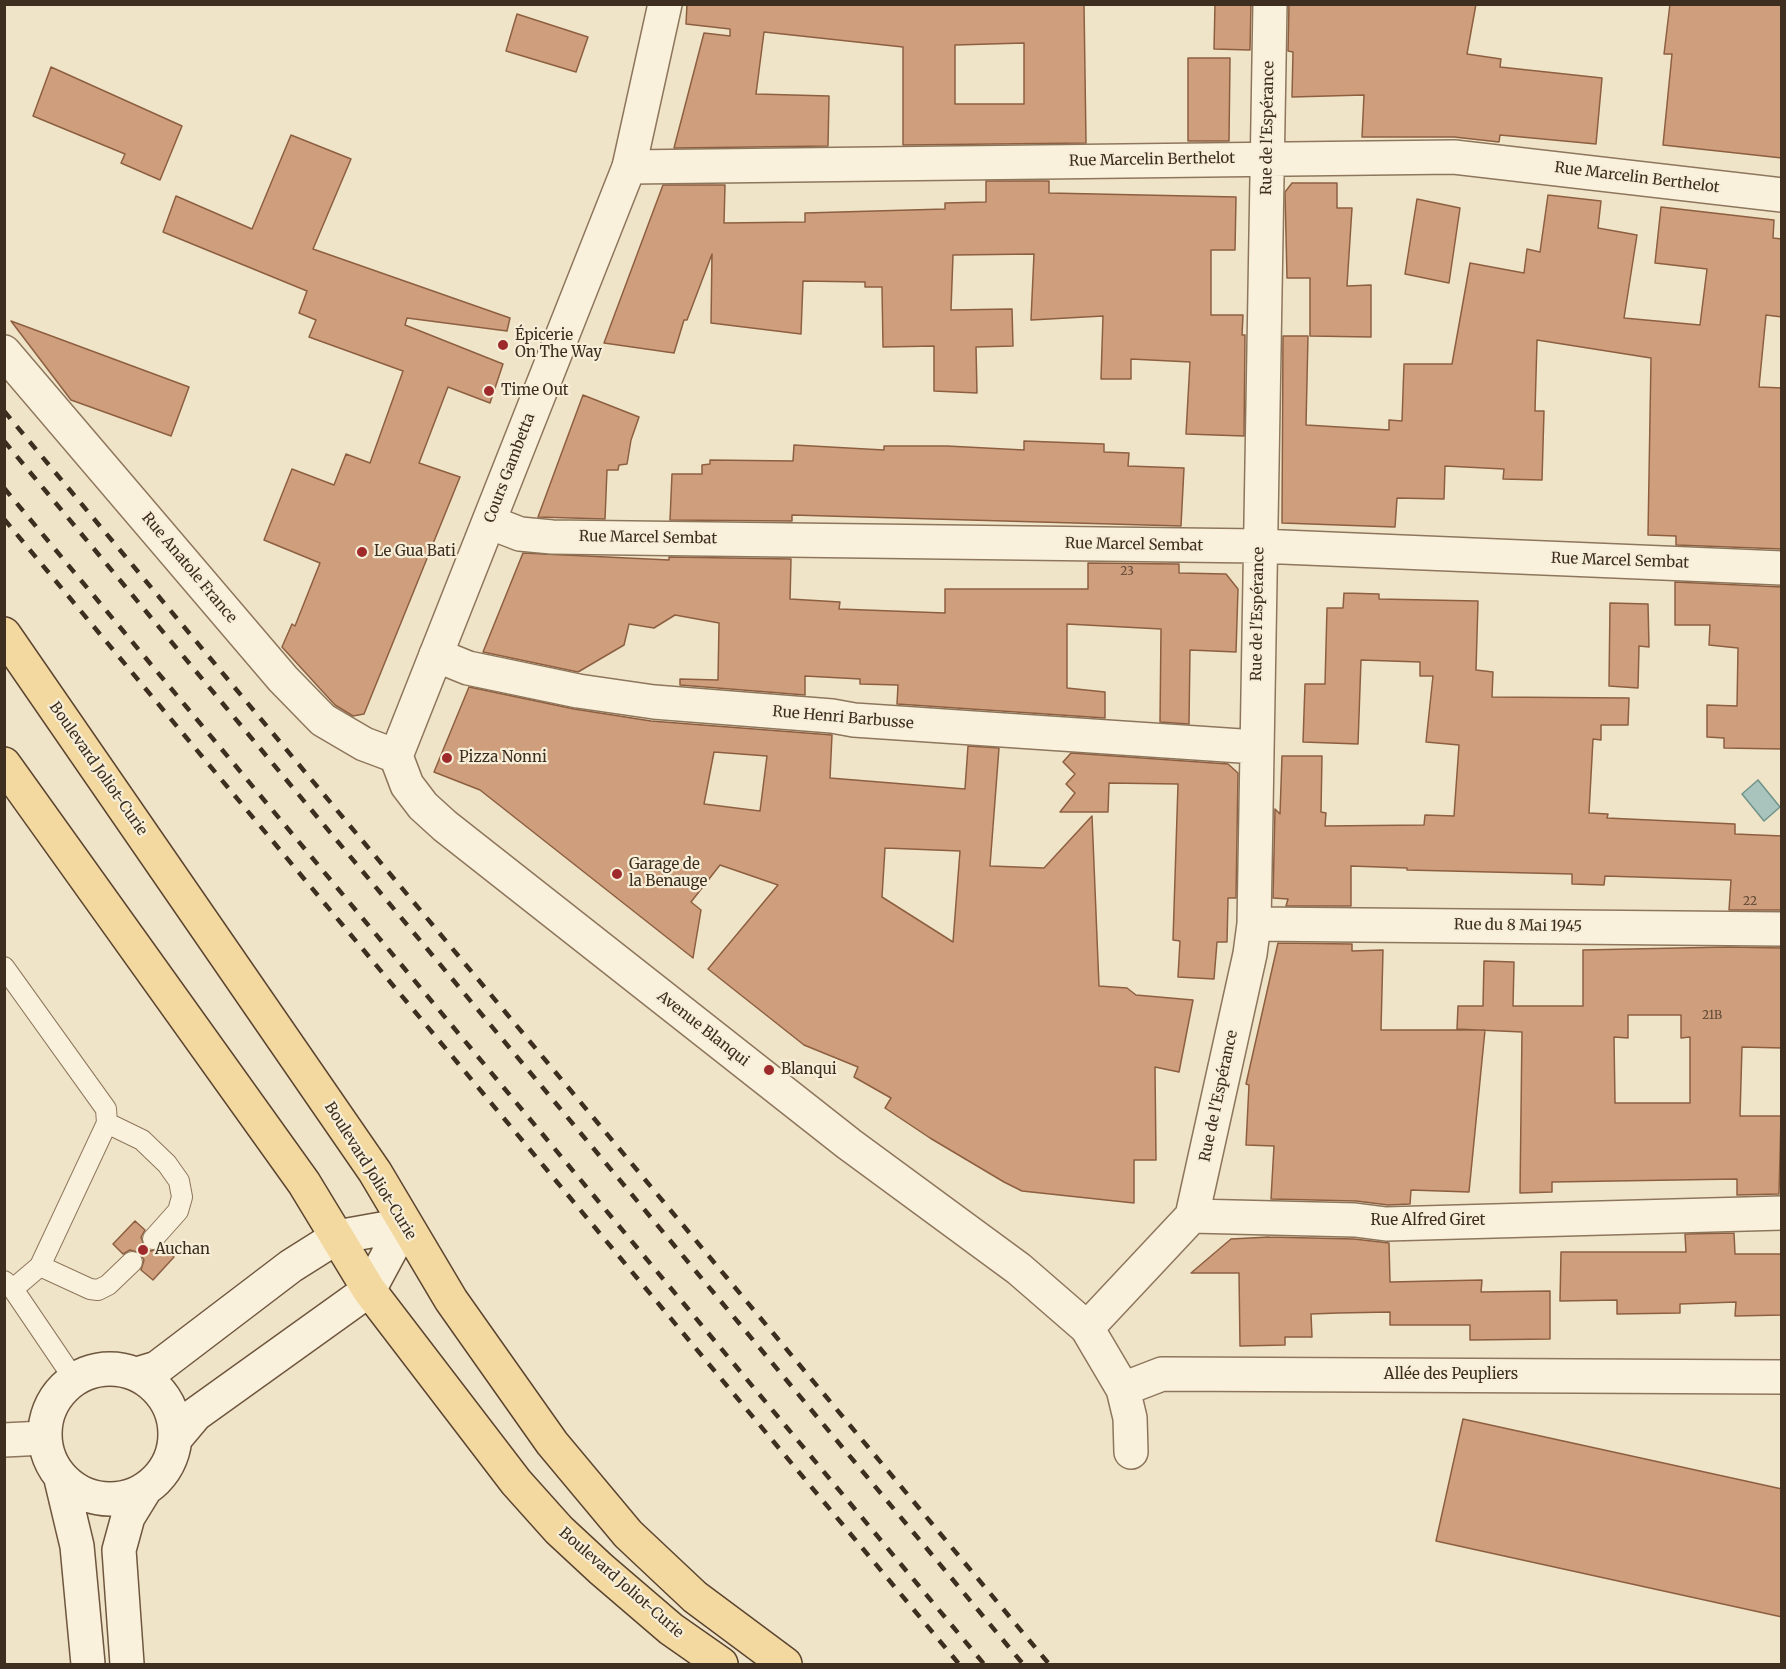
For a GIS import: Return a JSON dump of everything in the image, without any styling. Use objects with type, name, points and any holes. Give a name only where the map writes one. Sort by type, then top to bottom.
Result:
[{"type":"main road","name":"Boulevard Joliot-Curie","points":[[4,634],[361,1153],[451,1300],[552,1443],[628,1534],[695,1597],[785,1665]]},
{"type":"main road","name":"Boulevard Joliot-Curie","points":[[4,764],[304,1183],[369,1290],[516,1482],[559,1530],[671,1629],[721,1665]]},
{"type":"street","name":"Cours Gambetta","points":[[396,756],[628,167],[665,4]]},
{"type":"street","name":"Rue de l'Espérance","points":[[1192,1216],[1250,954],[1254,924],[1270,4]]},
{"type":"street","name":"Rue Marcelin Berthelot","points":[[628,167],[1454,157],[1782,195]]},
{"type":"street","name":"Rue Anatole France","points":[[4,352],[283,679],[315,712],[323,720],[364,744],[396,756]]},
{"type":"street","name":"Rue Marcel Sembat","points":[[489,522],[520,534],[552,537],[1259,546],[1782,568]]},
{"type":"street","name":"Rue Henri Barbusse","points":[[436,655],[468,668],[578,692],[654,702],[877,722],[1256,747]]},
{"type":"street","name":"Avenue Blanqui","points":[[396,756],[407,785],[423,806],[445,826],[849,1144],[1019,1269],[1087,1328],[1123,1389],[1130,1418],[1131,1452]]},
{"type":"street","name":"Rue du 8 Mai 1945","points":[[1254,924],[1782,929]]},
{"type":"street","name":"Rue Alfred Giret","points":[[1192,1216],[1355,1220],[1386,1224],[1782,1213]]},
{"type":"street","points":[[1087,1328],[1192,1216]]},
{"type":"street","points":[[137,1374],[157,1368],[291,1266],[337,1237],[404,1225]]},
{"type":"street","points":[[175,1439],[196,1414],[369,1290],[404,1225]]},
{"type":"street","points":[[88,1665],[77,1546],[61,1479],[49,1460],[44,1438],[45,1421],[51,1405],[74,1379],[94,1370],[116,1369],[137,1374],[154,1385],[167,1401],[174,1419],[175,1439],[170,1460],[165,1469],[159,1478],[144,1491],[128,1517],[119,1550],[128,1665]]},
{"type":"street","name":"Allée des Peupliers","points":[[1123,1389],[1162,1374],[1782,1377]]},
{"type":"street","points":[[4,1440],[44,1438]]},
{"type":"street","points":[[61,1479],[79,1493],[100,1500],[123,1499],[144,1491]]},
{"type":"lane","points":[[9,973],[106,1109],[107,1124],[40,1266],[9,1285],[74,1379]]},
{"type":"lane","points":[[107,1124],[142,1140],[167,1164],[179,1181],[182,1197],[178,1211],[153,1239]]},
{"type":"lane","points":[[40,1266],[90,1289],[98,1290],[108,1286],[132,1262]]},
{"type":"water","points":[[1758,780],[1780,807],[1764,821],[1742,794]]},
{"type":"building","points":[[687,4],[1084,4],[1086,143],[903,145],[903,47],[764,32],[756,94],[829,96],[828,146],[674,148],[704,33],[730,36],[730,29],[686,24]],"holes":[[[1024,43],[1024,104],[955,104],[955,45]]]},
{"type":"building","points":[[1215,4],[1251,4],[1250,50],[1214,49]]},
{"type":"building","points":[[1289,4],[1476,4],[1467,54],[1501,59],[1500,67],[1602,78],[1596,144],[1500,135],[1499,142],[1454,137],[1362,137],[1364,95],[1292,97],[1293,52],[1288,51]]},
{"type":"building","points":[[1670,4],[1782,4],[1782,158],[1663,145],[1672,54],[1664,54]]},
{"type":"building","points":[[517,14],[588,37],[576,72],[506,51]]},
{"type":"building","points":[[1188,58],[1230,58],[1229,141],[1188,141]]},
{"type":"building","points":[[51,67],[182,126],[160,180],[121,163],[125,154],[33,116]]},
{"type":"building","points":[[291,135],[351,159],[313,249],[510,318],[507,331],[407,318],[405,325],[503,364],[490,403],[448,387],[419,463],[460,477],[364,714],[353,716],[335,705],[282,647],[292,624],[295,626],[320,563],[264,540],[292,469],[334,485],[346,454],[370,463],[403,371],[309,337],[316,320],[299,313],[307,291],[163,232],[176,196],[252,229]]},
{"type":"building","points":[[986,181],[1049,181],[1049,193],[1236,197],[1235,250],[1211,250],[1211,315],[1243,315],[1242,335],[1245,335],[1244,436],[1186,434],[1190,362],[1131,359],[1131,379],[1101,379],[1103,316],[1031,320],[1034,254],[953,255],[951,310],[1012,309],[1013,346],[976,347],[977,393],[934,391],[934,346],[883,347],[882,287],[865,287],[865,282],[803,281],[801,334],[711,323],[712,254],[687,320],[684,320],[674,353],[604,343],[663,185],[725,185],[724,223],[805,222],[805,213],[945,209],[945,203],[986,202]]},
{"type":"building","points":[[1292,183],[1337,183],[1337,208],[1352,208],[1347,286],[1371,285],[1371,337],[1310,336],[1310,278],[1287,278],[1285,192]]},
{"type":"building","points":[[1548,195],[1601,201],[1598,228],[1637,235],[1624,318],[1700,325],[1707,269],[1655,263],[1661,207],[1774,220],[1773,238],[1782,239],[1782,317],[1766,315],[1759,387],[1782,388],[1782,549],[1676,545],[1676,536],[1648,535],[1651,358],[1537,340],[1535,411],[1544,411],[1542,480],[1503,479],[1504,469],[1445,466],[1444,499],[1397,498],[1395,527],[1282,523],[1283,336],[1308,336],[1306,425],[1389,430],[1389,420],[1402,421],[1404,364],[1452,364],[1470,263],[1524,273],[1527,249],[1540,252]]},
{"type":"building","points":[[1417,199],[1460,208],[1449,283],[1405,274]]},
{"type":"building","points":[[11,321],[189,387],[171,436],[71,400]]},
{"type":"building","points":[[583,395],[639,417],[631,440],[627,464],[619,465],[618,470],[607,470],[605,519],[538,517]]},
{"type":"building","points":[[1024,441],[1104,444],[1104,452],[1129,453],[1128,466],[1184,468],[1181,526],[792,515],[792,521],[670,520],[672,474],[702,474],[702,465],[710,464],[710,460],[793,461],[794,445],[884,450],[884,446],[947,446],[1024,450]]},
{"type":"building","points":[[523,553],[669,560],[669,557],[791,559],[790,599],[840,602],[839,609],[945,613],[945,589],[1088,589],[1088,563],[1179,564],[1179,573],[1226,574],[1238,589],[1236,652],[1190,650],[1189,724],[1160,722],[1161,629],[1067,624],[1067,688],[1105,692],[1105,718],[897,704],[898,685],[860,684],[860,679],[805,676],[805,695],[680,685],[680,679],[718,680],[719,623],[675,615],[654,628],[629,624],[624,645],[578,672],[483,652]]},
{"type":"building","points":[[1675,582],[1782,587],[1782,749],[1724,748],[1724,738],[1707,737],[1707,705],[1737,706],[1738,648],[1709,645],[1710,625],[1675,625]]},
{"type":"building","points":[[1344,593],[1379,594],[1379,599],[1478,601],[1476,670],[1493,672],[1492,697],[1629,698],[1628,725],[1601,725],[1601,740],[1593,739],[1589,813],[1608,814],[1607,818],[1735,824],[1735,834],[1782,836],[1782,910],[1729,910],[1731,880],[1605,876],[1604,885],[1572,884],[1572,874],[1407,870],[1407,868],[1351,866],[1351,906],[1286,906],[1288,899],[1273,898],[1275,809],[1280,814],[1282,756],[1322,756],[1321,812],[1326,813],[1325,826],[1424,825],[1425,815],[1454,816],[1459,745],[1426,742],[1433,676],[1420,676],[1420,662],[1361,660],[1358,744],[1303,742],[1305,684],[1325,684],[1327,608],[1343,608]]},
{"type":"building","points":[[1610,603],[1648,604],[1649,647],[1639,646],[1638,688],[1609,686]]},
{"type":"building","points":[[469,687],[574,709],[651,721],[832,735],[830,778],[965,789],[968,746],[999,748],[990,866],[1044,868],[1092,816],[1099,986],[1127,988],[1136,995],[1193,1000],[1179,1072],[1155,1067],[1156,1160],[1134,1160],[1134,1203],[1022,1191],[1004,1182],[885,1108],[891,1098],[854,1077],[858,1067],[804,1045],[708,969],[778,885],[720,865],[691,902],[701,910],[693,958],[480,790],[434,772]],"holes":[[[714,752],[767,756],[760,811],[704,804]],[[885,848],[960,851],[953,942],[882,897]]]},
{"type":"building","points":[[1071,753],[1228,764],[1238,773],[1236,898],[1228,898],[1227,942],[1217,942],[1214,979],[1178,977],[1180,941],[1173,940],[1178,784],[1109,783],[1108,812],[1060,812],[1075,793],[1066,784],[1075,774],[1063,762]]},
{"type":"building","points":[[1278,943],[1352,944],[1352,951],[1383,950],[1381,1030],[1485,1030],[1469,1192],[1411,1190],[1410,1204],[1388,1205],[1356,1201],[1271,1199],[1274,1146],[1246,1145],[1249,1085],[1246,1084]]},
{"type":"building","points":[[1782,948],[1782,1048],[1742,1047],[1740,1116],[1781,1116],[1779,1194],[1737,1195],[1737,1179],[1552,1182],[1552,1192],[1520,1193],[1522,1032],[1457,1029],[1458,1006],[1483,1006],[1484,961],[1514,962],[1513,1006],[1583,1006],[1583,950]],"holes":[[[1628,1015],[1681,1015],[1681,1038],[1690,1037],[1690,1103],[1615,1103],[1614,1037],[1628,1038]]]},
{"type":"building","name":"Auchan","points":[[135,1221],[145,1230],[141,1237],[145,1248],[151,1251],[162,1247],[174,1257],[153,1280],[141,1270],[144,1260],[140,1253],[130,1250],[123,1254],[113,1244]]},
{"type":"building","points":[[1734,1233],[1735,1254],[1782,1254],[1782,1315],[1735,1316],[1736,1302],[1680,1304],[1680,1313],[1617,1314],[1617,1300],[1560,1301],[1561,1252],[1686,1252],[1685,1234]]},
{"type":"building","points":[[1269,1237],[1354,1239],[1389,1243],[1390,1282],[1482,1280],[1481,1292],[1550,1291],[1550,1339],[1470,1340],[1470,1325],[1390,1325],[1390,1312],[1338,1313],[1311,1314],[1312,1337],[1285,1337],[1285,1345],[1240,1346],[1239,1273],[1191,1273],[1231,1239]]},
{"type":"building","points":[[1463,1419],[1782,1489],[1782,1617],[1436,1541]]},
{"type":"railway","points":[[4,411],[1049,1664]]},
{"type":"railway","points":[[4,441],[1023,1664]]},
{"type":"railway","points":[[4,488],[984,1664]]},
{"type":"railway","points":[[4,519],[959,1664]]},
{"type":"place","name":"Épicerie On The Way","points":[[503,345]]},
{"type":"place","name":"Time Out","points":[[489,391]]},
{"type":"place","name":"Le Gua Bati","points":[[362,552]]},
{"type":"place","name":"Pizza Nonni","points":[[447,758]]},
{"type":"place","name":"Garage de la Benauge","points":[[617,874]]},
{"type":"place","name":"Blanqui","points":[[769,1070]]},
{"type":"place","name":"Auchan","points":[[143,1250]]}]
